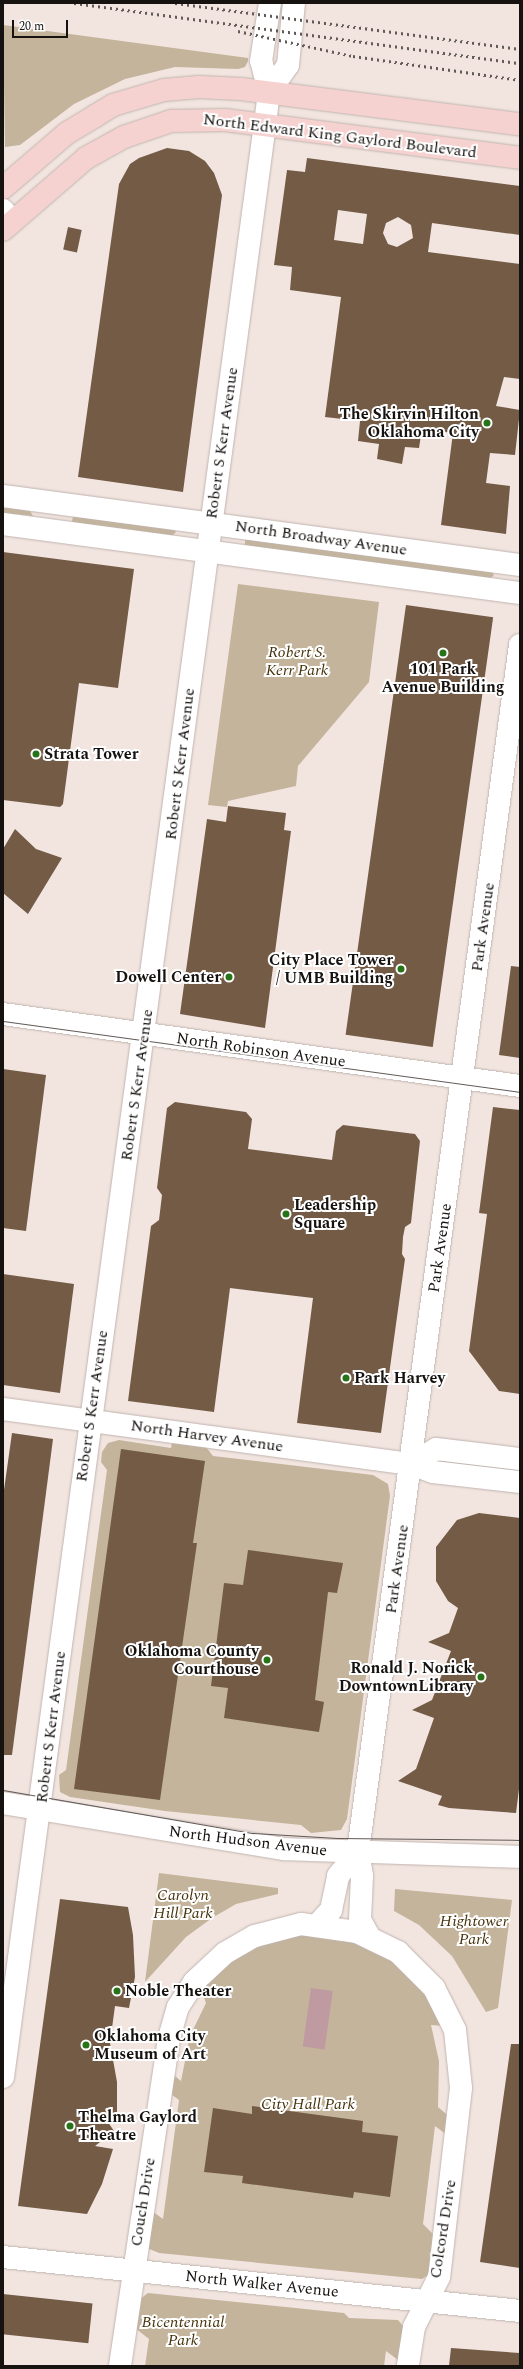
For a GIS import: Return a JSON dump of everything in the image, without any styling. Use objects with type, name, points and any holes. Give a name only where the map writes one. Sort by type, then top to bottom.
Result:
[{"type":"main road","name":"North Edward King Gaylord Boulevard","points":[[3,188],[67,134],[126,101],[164,90],[199,86],[269,92],[520,124]]},
{"type":"main road","name":"North Edward King Gaylord Boulevard","points":[[6,220],[86,158],[141,130],[171,121],[199,119],[265,124],[520,158]]},
{"type":"street","points":[[269,92],[261,61],[270,3]]},
{"type":"street","points":[[269,92],[288,65],[294,3]]},
{"type":"street","name":"Robert S Kerr Avenue","points":[[3,2077],[40,1810],[90,1420],[144,1034],[269,92]]},
{"type":"street","name":"North Broadway Avenue","points":[[3,496],[520,565]]},
{"type":"street","name":"North Broadway Avenue","points":[[3,524],[520,593]]},
{"type":"street","name":"Park Avenue","points":[[368,1936],[360,1920],[362,1876],[358,1852],[463,1079],[520,644]]},
{"type":"street","name":"North Robinson Avenue","points":[[3,1014],[520,1086]]},
{"type":"street","name":"North Harvey Avenue","points":[[3,1409],[411,1464],[433,1472],[520,1482]]},
{"type":"street","points":[[411,1464],[436,1449],[520,1459]]},
{"type":"street","name":"North Hudson Avenue","points":[[3,1804],[219,1841],[284,1849],[520,1857]]},
{"type":"street","points":[[317,1925],[332,1910],[338,1876],[358,1852]]},
{"type":"street","name":"Couch Drive","points":[[120,2366],[132,2270],[169,2038],[186,1992],[214,1961],[255,1936],[286,1926],[317,1925],[368,1936]]},
{"type":"street","name":"Colcord Drive","points":[[368,1936],[418,1969],[444,2003],[459,2049],[461,2088],[439,2277],[414,2327],[408,2366]]},
{"type":"street","name":"North Walker Avenue","points":[[3,2257],[520,2311]]},
{"type":"green space","points":[[3,25],[248,58],[248,61],[245,67],[238,69],[175,67],[125,79],[74,104],[20,145],[5,147]]},
{"type":"green space","points":[[3,507],[30,511],[33,516],[3,513]]},
{"type":"green space","points":[[73,516],[174,529],[176,532],[172,536],[72,522]]},
{"type":"green space","points":[[250,539],[492,572],[494,575],[490,579],[245,546],[245,540]]},
{"type":"green space","name":"Robert S. Kerr Park","points":[[238,584],[379,602],[369,682],[298,766],[296,786],[228,801],[227,807],[208,805]]},
{"type":"green space","name":"Oklahoma County Courthouse","points":[[119,1440],[171,1448],[172,1443],[206,1447],[213,1456],[373,1475],[388,1484],[390,1496],[347,1819],[341,1830],[311,1833],[301,1825],[165,1811],[70,1797],[60,1792],[59,1775],[66,1770],[107,1470],[101,1462],[102,1452],[108,1443]]},
{"type":"green space","name":"Carolyn Hill Park","points":[[159,1873],[278,1888],[278,1894],[236,1904],[212,1918],[186,1937],[145,1982]]},
{"type":"green space","name":"Hightower Park","points":[[395,1889],[512,1900],[498,2008],[486,2012],[452,1956],[419,1925],[394,1911]]},
{"type":"green space","name":"City Hall Park","points":[[300,1933],[367,1943],[418,1980],[445,2026],[431,2025],[439,2061],[438,2107],[452,2119],[447,2135],[435,2126],[423,2224],[436,2237],[430,2274],[422,2279],[159,2253],[147,2248],[149,2209],[163,2219],[179,2100],[164,2089],[170,2072],[181,2081],[190,2036],[206,2003],[200,1987],[239,1952]]},
{"type":"green space","name":"Bicentennial Park","points":[[148,2293],[344,2313],[349,2318],[398,2320],[404,2327],[398,2360],[386,2351],[384,2366],[145,2366],[149,2339],[135,2328],[140,2299]]},
{"type":"shaded area","points":[[311,1988],[333,1991],[325,2049],[303,2046]]},
{"type":"building","points":[[167,148],[189,151],[205,161],[214,173],[222,195],[183,492],[78,477],[119,184],[130,164],[139,158]]},
{"type":"building","points":[[307,158],[520,186],[520,235],[432,223],[428,252],[520,264],[520,379],[504,377],[496,406],[520,410],[515,455],[490,453],[486,483],[510,486],[506,534],[441,525],[453,433],[422,429],[419,448],[405,447],[402,464],[377,459],[379,444],[358,441],[360,421],[325,417],[341,297],[290,290],[292,267],[274,265],[287,170],[305,172]],"holes":[[[338,210],[367,214],[363,244],[334,240]],[[398,217],[411,225],[413,238],[397,247],[388,244],[383,233],[386,223]]]},
{"type":"building","points":[[68,227],[82,230],[77,252],[63,249]]},
{"type":"building","points":[[3,552],[134,569],[118,688],[79,683],[63,804],[60,807],[3,800]]},
{"type":"building","points":[[406,605],[493,617],[433,1047],[346,1035]]},
{"type":"building","points":[[228,806],[286,813],[284,830],[291,831],[265,1028],[180,1014],[207,819],[226,822]]},
{"type":"building","points":[[15,829],[36,849],[62,858],[28,914],[3,893],[3,849]]},
{"type":"building","points":[[511,966],[520,967],[520,1058],[499,1055]]},
{"type":"building","points":[[3,1069],[46,1075],[26,1231],[3,1228]]},
{"type":"building","name":"Leadership Square","points":[[175,1102],[246,1112],[252,1119],[248,1149],[332,1160],[336,1131],[343,1125],[415,1134],[420,1141],[411,1223],[405,1227],[403,1237],[402,1254],[405,1259],[381,1433],[297,1423],[313,1298],[230,1288],[214,1412],[128,1401],[151,1226],[159,1220],[162,1195],[157,1188],[167,1108]]},
{"type":"building","points":[[493,1107],[520,1110],[520,1394],[499,1391],[469,1351],[487,1214],[479,1213]]},
{"type":"building","points":[[3,1274],[74,1284],[60,1393],[3,1385]]},
{"type":"building","points":[[12,1433],[53,1439],[12,1755],[3,1755],[3,1497]]},
{"type":"building","points":[[121,1449],[205,1461],[193,1543],[197,1543],[160,1800],[74,1789]]},
{"type":"building","name":"Ronald J. Norick DowntownLibrary","points":[[479,1513],[520,1518],[520,1781],[516,1813],[449,1808],[438,1805],[442,1796],[398,1781],[416,1769],[434,1718],[412,1710],[432,1700],[451,1651],[428,1642],[449,1633],[458,1608],[448,1601],[436,1581],[436,1547],[457,1520]]},
{"type":"building","name":"Oklahoma County Courthouse","points":[[248,1550],[343,1563],[337,1593],[328,1592],[315,1700],[324,1702],[319,1732],[224,1718],[228,1688],[211,1686],[224,1583],[243,1585]]},
{"type":"building","points":[[60,1899],[128,1907],[133,1935],[135,1977],[129,2008],[115,2006],[110,2043],[117,2082],[117,2113],[101,2112],[114,2131],[95,2146],[113,2149],[102,2184],[87,2214],[18,2206]]},
{"type":"building","points":[[511,2044],[520,2044],[520,2268],[480,2262]]},
{"type":"building","points":[[252,2106],[363,2121],[362,2132],[398,2136],[390,2197],[354,2192],[353,2198],[242,2183],[243,2176],[204,2172],[213,2108],[252,2114]]},
{"type":"building","points":[[3,2294],[93,2303],[88,2343],[3,2334]]},
{"type":"building","points":[[451,2348],[520,2353],[520,2366],[449,2366]]},
{"type":"tram line","points":[[3,1021],[520,1092]]},
{"type":"tram line","points":[[3,1790],[253,1833],[337,1838],[520,1840]]},
{"type":"railway","points":[[74,3],[520,63]]},
{"type":"railway","points":[[175,3],[520,49]]},
{"type":"railway","points":[[238,31],[353,56],[520,80]]},
{"type":"place","name":"The Skirvin Hilton Oklahoma City","points":[[487,423]]},
{"type":"place","name":"101 Park Avenue Building","points":[[443,653]]},
{"type":"place","name":"Strata Tower","points":[[36,754]]},
{"type":"place","name":"City Place Tower / UMB Building","points":[[401,969]]},
{"type":"place","name":"Dowell Center","points":[[229,977]]},
{"type":"place","name":"Leadership Square","points":[[286,1214]]},
{"type":"place","name":"Park Harvey","points":[[346,1378]]},
{"type":"place","name":"Oklahoma County Courthouse","points":[[267,1660]]},
{"type":"place","name":"Ronald J. Norick DowntownLibrary","points":[[481,1677]]},
{"type":"place","name":"Noble Theater","points":[[117,1991]]},
{"type":"place","name":"Oklahoma City Museum of Art","points":[[86,2045]]},
{"type":"place","name":"Thelma Gaylord Theatre","points":[[70,2126]]}]
